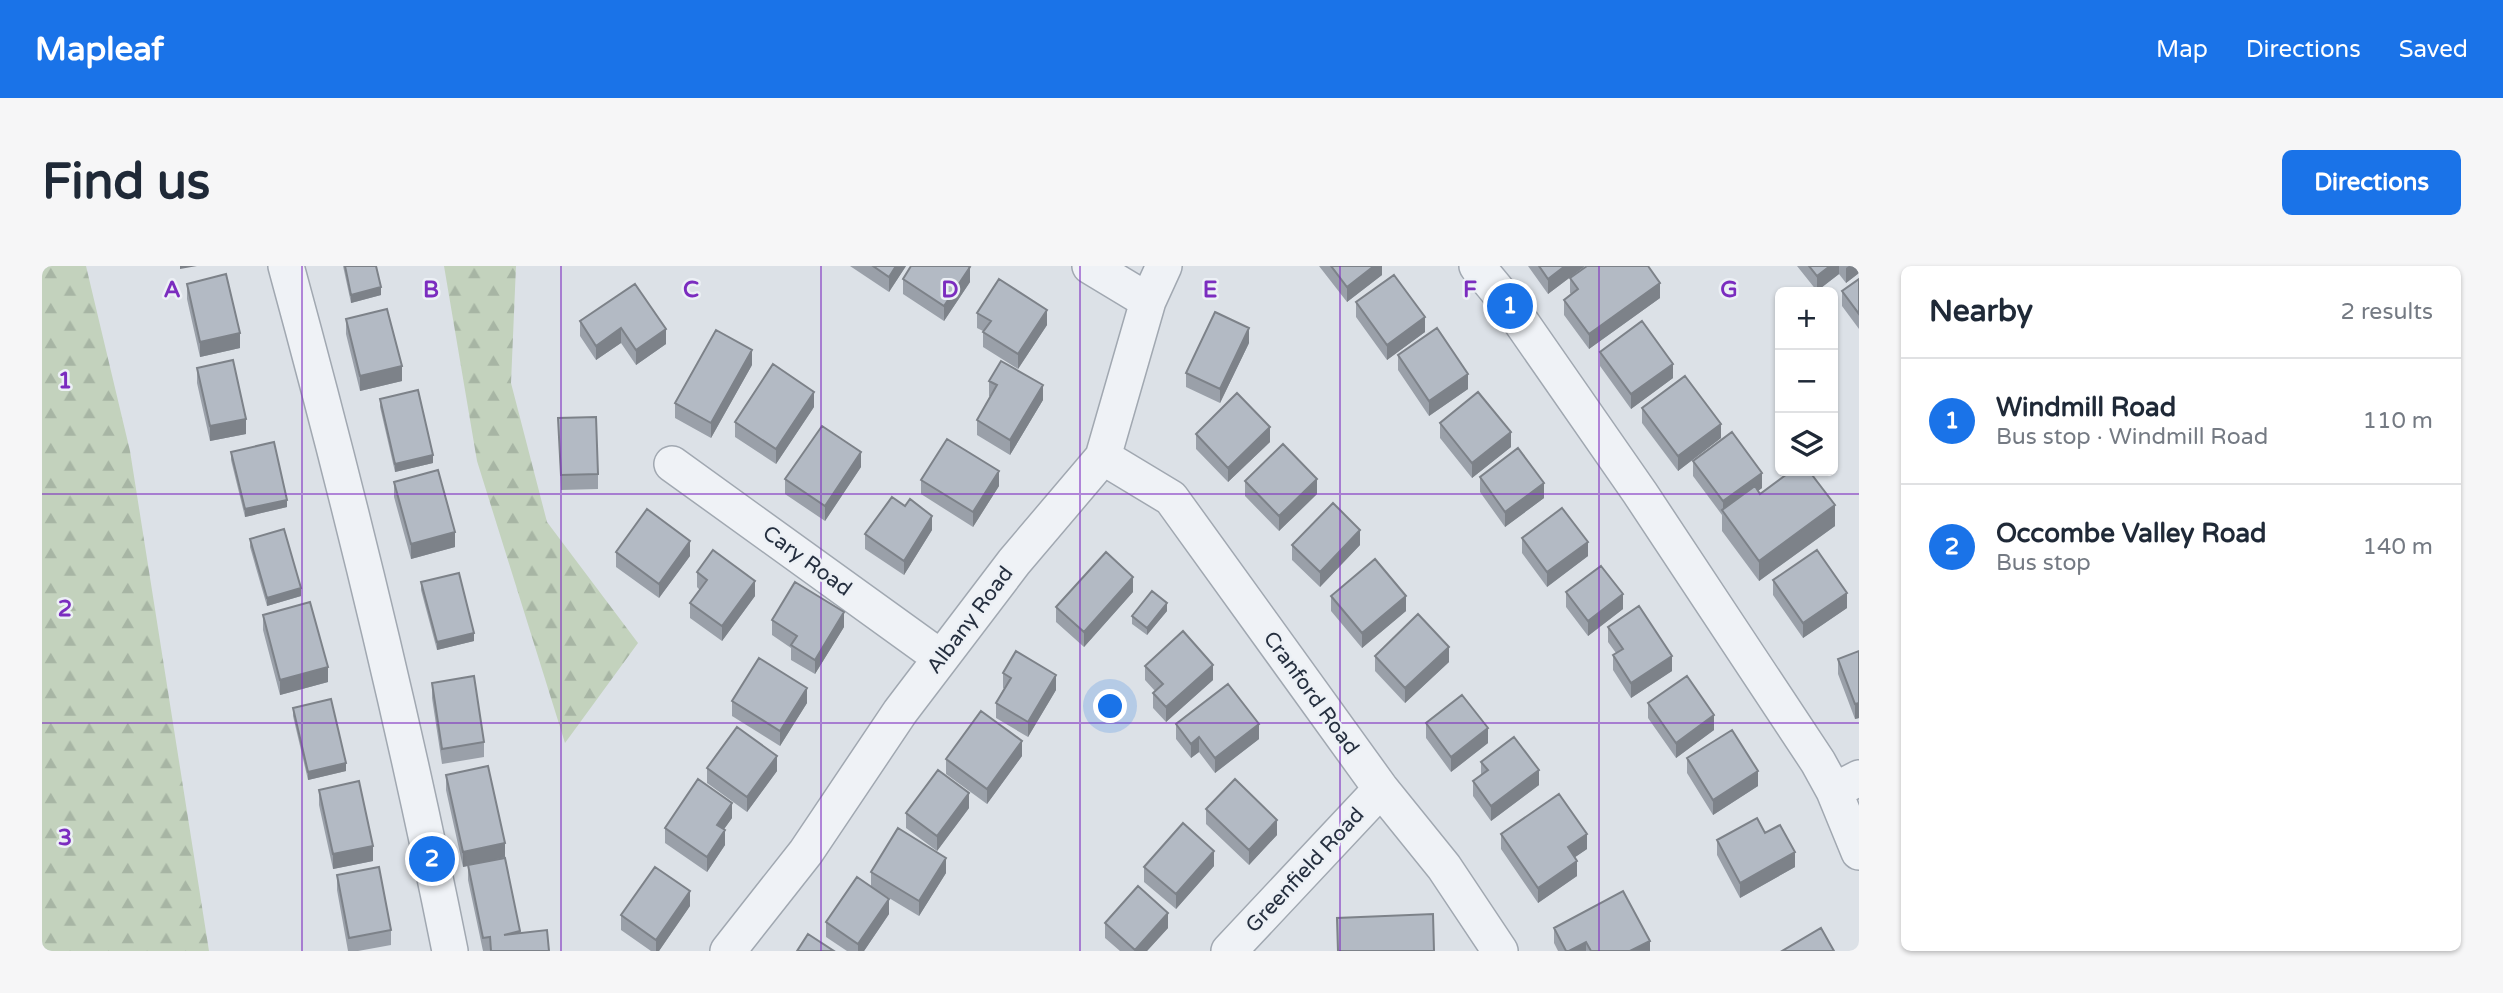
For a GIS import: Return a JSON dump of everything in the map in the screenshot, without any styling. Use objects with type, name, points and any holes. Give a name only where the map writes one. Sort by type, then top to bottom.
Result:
[{"type":"street","points":[[286,266],[335,447],[392,681],[450,951]]},
{"type":"street","points":[[1090,266],[1148,301]]},
{"type":"street","name":"Albany Road","points":[[727,951],[806,852],[900,712],[1014,562],[1103,457],[1148,301],[1164,266]]},
{"type":"street","points":[[1477,266],[1510,306],[1640,493],[1818,762],[1846,784],[1859,852]]},
{"type":"street","name":"Cranford Road","points":[[1103,457],[1171,498],[1381,789],[1444,867],[1500,951]]},
{"type":"street","name":"Cary Road","points":[[672,464],[941,658]]},
{"type":"street","name":"Greenfield Road","points":[[1229,951],[1381,789]]},
{"type":"green space","points":[[42,266],[86,266],[130,451],[209,951],[42,951]]},
{"type":"green space","points":[[444,266],[516,266],[511,383],[547,522],[638,643],[565,743],[477,461]]},
{"type":"building","points":[[345,266],[376,266],[381,287],[351,295]]},
{"type":"building","points":[[873,266],[896,266],[889,277]]},
{"type":"building","points":[[911,266],[970,267],[944,306],[903,279]]},
{"type":"building","points":[[1331,266],[1374,266],[1347,287]]},
{"type":"building","points":[[1539,266],[1565,266],[1548,279]]},
{"type":"building","points":[[1587,266],[1648,266],[1660,283],[1589,334],[1564,300],[1578,289],[1570,278]]},
{"type":"building","points":[[1809,266],[1830,266],[1817,276]]},
{"type":"building","points":[[226,274],[240,333],[200,342],[187,284]]},
{"type":"building","points":[[1394,275],[1425,317],[1387,345],[1356,302]]},
{"type":"building","points":[[999,279],[1047,310],[1018,354],[983,332],[991,321],[977,313]]},
{"type":"building","points":[[1859,279],[1859,314],[1842,291]]},
{"type":"building","points":[[635,284],[666,329],[636,350],[621,328],[596,346],[580,321]]},
{"type":"building","points":[[387,309],[402,366],[360,376],[346,319]]},
{"type":"building","points":[[1215,312],[1249,328],[1220,389],[1186,373]]},
{"type":"building","points":[[1642,321],[1673,364],[1631,394],[1600,352]]},
{"type":"building","points":[[1437,328],[1468,374],[1429,401],[1398,355]]},
{"type":"building","points":[[716,330],[752,350],[711,423],[675,403]]},
{"type":"building","points":[[233,360],[246,419],[210,426],[197,368]]},
{"type":"building","points":[[1001,361],[1043,385],[1010,440],[977,420],[997,385],[989,381]]},
{"type":"building","points":[[773,364],[814,392],[776,449],[735,422]]},
{"type":"building","points":[[1685,376],[1721,424],[1678,456],[1642,408]]},
{"type":"building","points":[[418,390],[433,455],[395,464],[380,399]]},
{"type":"building","points":[[1478,392],[1511,432],[1472,463],[1440,423]]},
{"type":"building","points":[[1237,393],[1270,427],[1228,468],[1196,434]]},
{"type":"building","points":[[596,417],[598,474],[561,475],[558,418]]},
{"type":"building","points":[[822,426],[861,452],[825,506],[785,479]]},
{"type":"building","points":[[1732,432],[1762,473],[1723,501],[1693,461]]},
{"type":"building","points":[[947,439],[999,471],[973,512],[921,480]]},
{"type":"building","points":[[274,442],[287,500],[245,509],[231,452]]},
{"type":"building","points":[[1283,444],[1317,479],[1279,516],[1245,481]]},
{"type":"building","points":[[1518,448],[1544,483],[1505,512],[1480,477]]},
{"type":"building","points":[[438,470],[455,532],[411,544],[394,482]]},
{"type":"building","points":[[1784,476],[1813,476],[1835,505],[1759,561],[1722,510],[1755,486],[1760,494]]},
{"type":"building","points":[[892,497],[905,506],[910,499],[932,516],[904,561],[865,534]]},
{"type":"building","points":[[1333,503],[1360,530],[1320,572],[1292,545]]},
{"type":"building","points":[[1562,508],[1588,542],[1547,572],[1522,538]]},
{"type":"building","points":[[647,509],[690,541],[659,584],[616,552]]},
{"type":"building","points":[[284,529],[301,588],[267,598],[250,539]]},
{"type":"building","points":[[713,550],[755,581],[722,626],[690,603],[707,580],[697,572]]},
{"type":"building","points":[[1817,550],[1847,593],[1803,623],[1773,580]]},
{"type":"building","points":[[1106,552],[1133,577],[1084,632],[1056,607]]},
{"type":"building","points":[[1375,559],[1406,596],[1362,633],[1331,596]]},
{"type":"building","points":[[1601,566],[1623,594],[1588,621],[1566,592]]},
{"type":"building","points":[[459,573],[474,633],[437,642],[421,582]]},
{"type":"building","points":[[795,582],[844,612],[815,660],[791,645],[797,636],[772,620]]},
{"type":"building","points":[[1152,591],[1167,603],[1147,628],[1132,616]]},
{"type":"building","points":[[310,602],[328,667],[280,680],[263,615]]},
{"type":"building","points":[[1639,606],[1672,656],[1631,683],[1613,655],[1623,649],[1608,627]]},
{"type":"building","points":[[1418,614],[1449,647],[1405,688],[1375,656]]},
{"type":"building","points":[[1183,631],[1213,665],[1166,707],[1153,693],[1163,684],[1145,666]]},
{"type":"building","points":[[1016,651],[1056,675],[1028,722],[996,703],[1011,678],[1003,673]]},
{"type":"building","points":[[1859,651],[1859,703],[1855,704],[1838,659]]},
{"type":"building","points":[[759,658],[807,688],[780,731],[732,701]]},
{"type":"building","points":[[474,676],[484,742],[442,749],[432,683]]},
{"type":"building","points":[[1687,676],[1714,715],[1676,743],[1648,703]]},
{"type":"building","points":[[1228,684],[1259,724],[1215,758],[1199,737],[1191,744],[1176,724]]},
{"type":"building","points":[[1462,695],[1488,728],[1451,757],[1426,723]]},
{"type":"building","points":[[331,699],[346,763],[308,772],[293,708]]},
{"type":"building","points":[[981,711],[1022,741],[987,789],[946,759]]},
{"type":"building","points":[[737,727],[777,756],[747,797],[707,768]]},
{"type":"building","points":[[1732,730],[1758,771],[1713,800],[1687,758]]},
{"type":"building","points":[[1514,737],[1539,770],[1491,806],[1473,781],[1488,770],[1481,762]]},
{"type":"building","points":[[488,766],[505,843],[463,852],[446,775]]},
{"type":"building","points":[[938,770],[969,793],[937,836],[906,813]]},
{"type":"building","points":[[698,779],[732,803],[717,825],[725,830],[707,857],[665,828]]},
{"type":"building","points":[[1235,779],[1277,820],[1249,850],[1206,809]]},
{"type":"building","points":[[359,781],[373,846],[333,854],[319,790]]},
{"type":"building","points":[[1559,794],[1587,834],[1568,847],[1577,861],[1538,888],[1501,834]]},
{"type":"building","points":[[1757,818],[1765,833],[1780,825],[1795,852],[1740,883],[1717,840]]},
{"type":"building","points":[[1183,823],[1214,851],[1176,894],[1144,867]]},
{"type":"building","points":[[898,828],[946,858],[919,901],[871,872]]},
{"type":"building","points":[[505,858],[520,931],[504,935],[547,930],[549,951],[491,951],[490,937],[483,938],[468,865]]},
{"type":"building","points":[[379,867],[391,930],[349,938],[337,875]]},
{"type":"building","points":[[655,867],[690,891],[656,940],[621,915]]},
{"type":"building","points":[[857,877],[889,899],[858,944],[826,922]]},
{"type":"building","points":[[1138,886],[1168,913],[1135,950],[1105,923]]},
{"type":"building","points":[[1623,891],[1650,941],[1630,951],[1591,951],[1586,942],[1566,951],[1554,928]]},
{"type":"building","points":[[1433,914],[1434,951],[1338,951],[1337,918]]},
{"type":"building","points":[[1821,928],[1834,951],[1782,951]]},
{"type":"building","points":[[808,934],[834,951],[797,951]]},
{"type":"place","name":"Windmill Road","points":[[1510,306]]},
{"type":"place","name":"Occombe Valley Road","points":[[432,859]]}]
